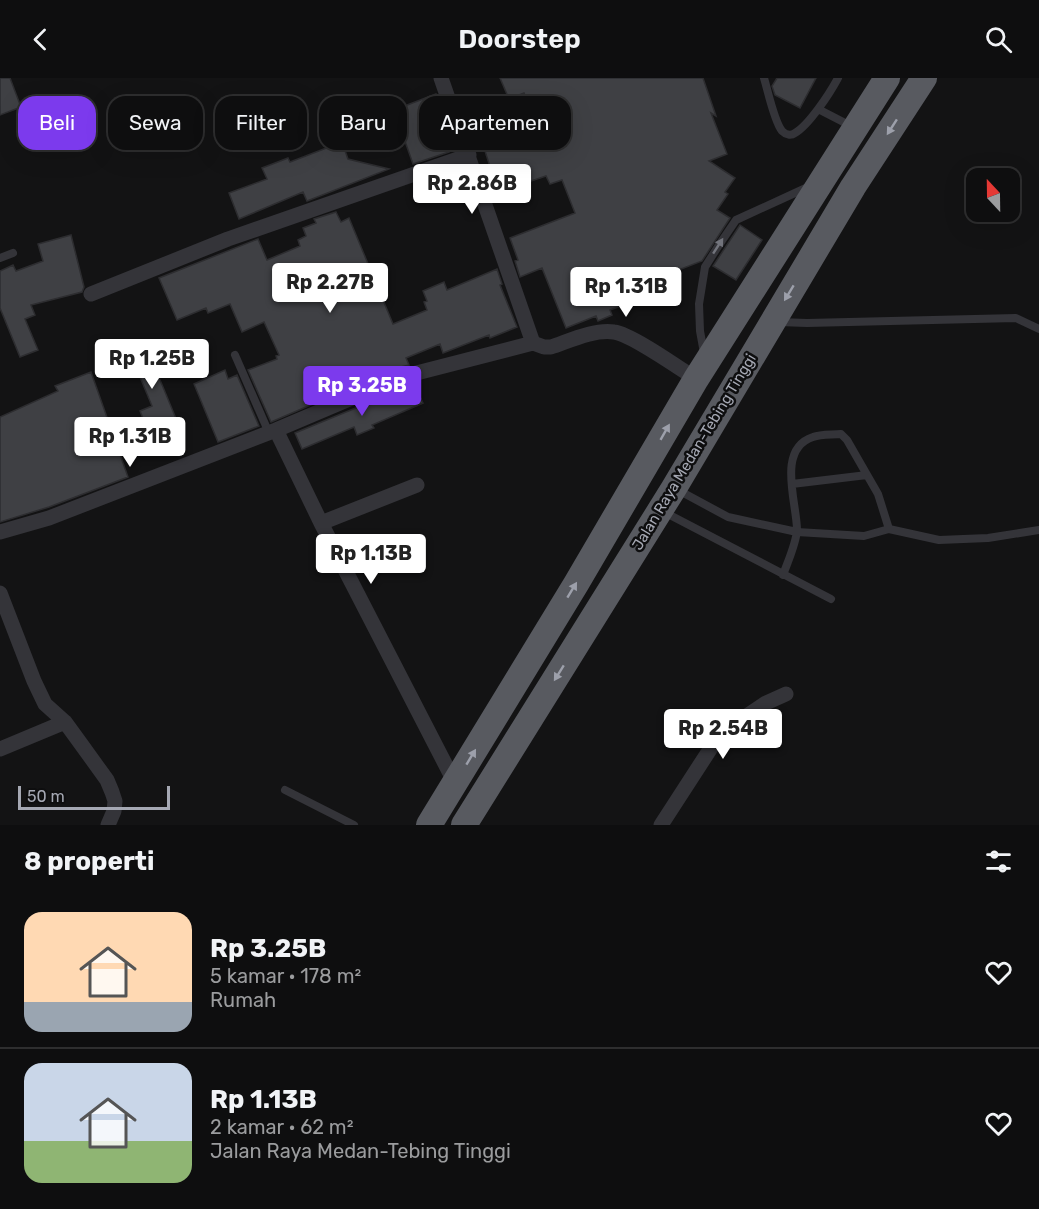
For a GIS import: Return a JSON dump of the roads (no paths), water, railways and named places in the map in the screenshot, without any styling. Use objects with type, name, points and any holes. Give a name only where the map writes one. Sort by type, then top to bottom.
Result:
[{"type":"highway","points":[[429,825],[701,371],[887,78]]},
{"type":"highway","name":"Jalan Raya Medan-Tebing Tinggi","points":[[464,825],[667,499],[853,187],[924,78]]},
{"type":"highway","points":[[636,482],[667,499]]},
{"type":"street","points":[[441,78],[533,343]]},
{"type":"street","points":[[91,294],[228,239],[469,155]]},
{"type":"street","points":[[0,532],[49,518],[273,431],[401,377],[533,343],[550,347],[593,334],[614,332],[701,371]]},
{"type":"street","points":[[273,431],[455,783]]},
{"type":"street","points":[[321,523],[417,485]]},
{"type":"street","points":[[0,593],[45,704],[65,722],[97,766],[112,792],[115,801],[108,825]]},
{"type":"street","points":[[661,825],[720,734],[766,703],[786,694]]},
{"type":"street","points":[[0,749],[65,722]]},
{"type":"lane","points":[[764,78],[779,125],[785,133],[790,135],[795,133],[818,109],[838,78]]},
{"type":"lane","points":[[818,109],[856,128]]},
{"type":"lane","points":[[701,371],[699,304],[705,267],[719,245],[736,220],[779,199],[822,183]]},
{"type":"lane","points":[[0,258],[13,253]]},
{"type":"lane","points":[[772,321],[807,323],[1016,318],[1039,329]]},
{"type":"lane","points":[[235,355],[273,431]]},
{"type":"lane","points":[[783,575],[797,532],[792,458],[802,444],[812,437],[841,434],[847,440],[878,494],[889,529]]},
{"type":"lane","points":[[792,484],[867,475]]},
{"type":"lane","points":[[667,499],[728,517],[797,532],[864,536],[889,529],[939,540],[988,538],[1026,530],[1039,530]]},
{"type":"lane","points":[[667,499],[783,575],[831,599]]},
{"type":"lane","points":[[285,790],[354,825]]}]
